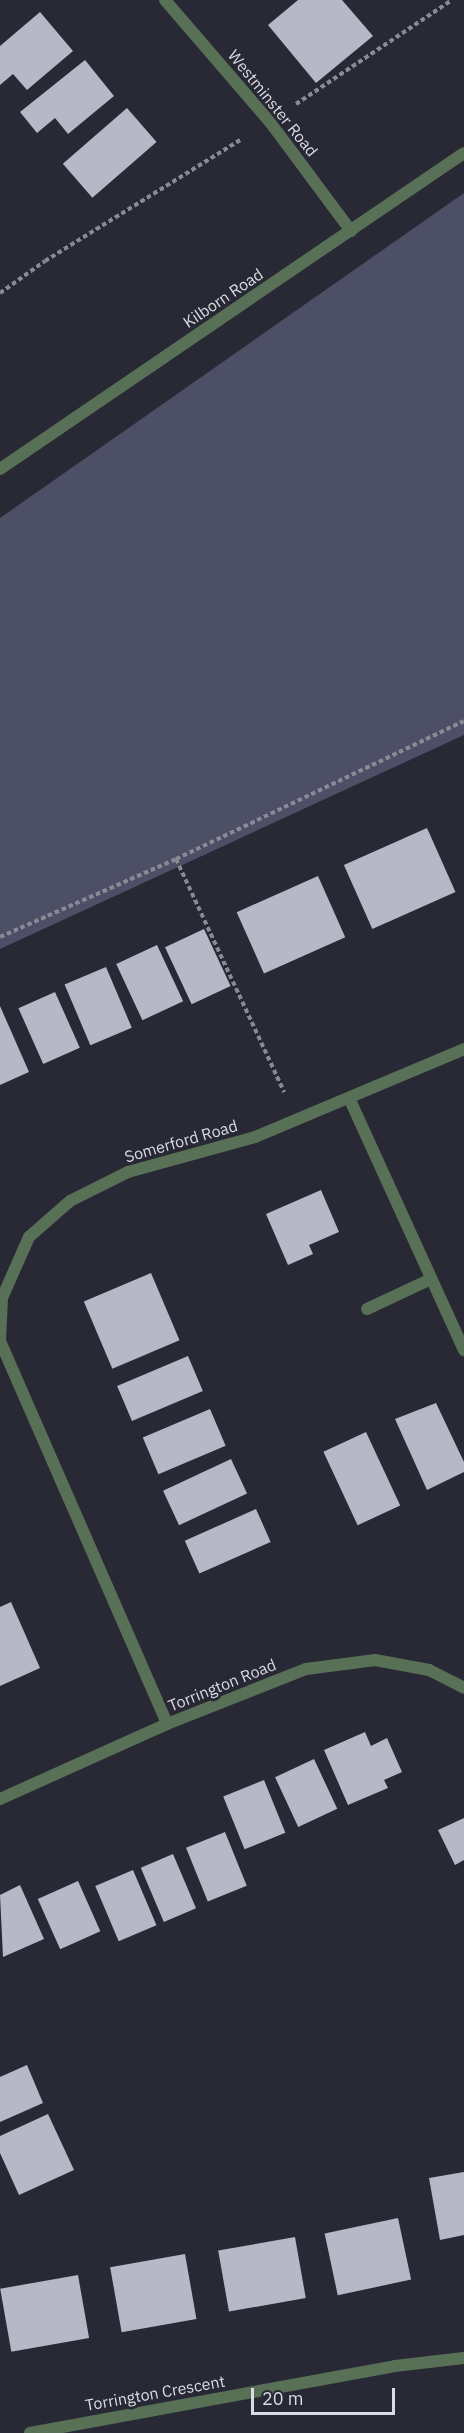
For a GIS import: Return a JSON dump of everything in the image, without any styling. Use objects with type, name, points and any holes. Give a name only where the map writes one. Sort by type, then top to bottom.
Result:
[{"type":"street","name":"Westminster Road","points":[[165,0],[270,122],[351,231]]},
{"type":"street","name":"Kilborn Road","points":[[0,469],[464,153]]},
{"type":"street","name":"Somerford Road","points":[[167,1724],[0,1341],[1,1298],[29,1237],[70,1201],[128,1172],[255,1137],[297,1121],[464,1049]]},
{"type":"street","points":[[350,1100],[464,1350]]},
{"type":"street","points":[[367,1309],[431,1280]]},
{"type":"street","name":"Torrington Road","points":[[0,1799],[167,1724],[306,1669],[375,1660],[429,1670],[464,1688]]},
{"type":"street","name":"Torrington Crescent","points":[[30,2433],[394,2366],[464,2358]]},
{"type":"path","points":[[0,293],[45,261],[270,122],[452,0]]},
{"type":"path","points":[[0,937],[176,859],[464,721]]},
{"type":"path","points":[[176,859],[297,1121]]},
{"type":"shaded area","points":[[464,193],[464,735],[0,949],[0,518]]},
{"type":"building","points":[[298,0],[342,0],[373,36],[316,83],[268,25]]},
{"type":"building","points":[[40,12],[73,51],[27,90],[13,74],[0,85],[0,46]]},
{"type":"building","points":[[85,60],[114,96],[68,134],[55,118],[37,133],[20,112]]},
{"type":"building","points":[[127,108],[157,142],[92,198],[63,164]]},
{"type":"building","points":[[427,828],[455,892],[372,929],[344,865]]},
{"type":"building","points":[[318,876],[345,937],[264,973],[237,912]]},
{"type":"building","points":[[204,929],[231,986],[192,1004],[165,947]]},
{"type":"building","points":[[157,945],[183,1001],[142,1020],[116,964]]},
{"type":"building","points":[[106,967],[132,1028],[90,1045],[65,985]]},
{"type":"building","points":[[55,992],[80,1048],[43,1064],[18,1008]]},
{"type":"building","points":[[0,1006],[29,1072],[0,1085]]},
{"type":"building","points":[[321,1190],[339,1232],[309,1245],[313,1254],[288,1265],[266,1214]]},
{"type":"building","points":[[151,1273],[180,1340],[112,1369],[84,1302]]},
{"type":"building","points":[[188,1356],[203,1391],[132,1421],[117,1386]]},
{"type":"building","points":[[436,1403],[464,1462],[464,1472],[427,1490],[395,1419]]},
{"type":"building","points":[[210,1409],[226,1446],[158,1474],[143,1438]]},
{"type":"building","points":[[366,1432],[400,1505],[358,1525],[323,1452]]},
{"type":"building","points":[[231,1459],[247,1493],[179,1525],[163,1491]]},
{"type":"building","points":[[256,1509],[271,1542],[199,1574],[185,1541]]},
{"type":"building","points":[[11,1602],[40,1668],[0,1686],[0,1607]]},
{"type":"building","points":[[365,1732],[371,1746],[387,1738],[402,1772],[384,1780],[388,1788],[348,1805],[324,1750]]},
{"type":"building","points":[[314,1759],[337,1809],[298,1827],[275,1777]]},
{"type":"building","points":[[264,1780],[285,1833],[245,1849],[223,1796]]},
{"type":"building","points":[[464,1818],[464,1860],[455,1865],[438,1830]]},
{"type":"building","points":[[225,1832],[247,1886],[208,1902],[186,1848]]},
{"type":"building","points":[[173,1854],[196,1908],[164,1922],[141,1868]]},
{"type":"building","points":[[133,1870],[156,1925],[119,1941],[95,1886]]},
{"type":"building","points":[[78,1881],[100,1931],[60,1949],[38,1899]]},
{"type":"building","points":[[20,1885],[44,1939],[3,1957],[0,1895]]},
{"type":"building","points":[[27,2065],[43,2103],[0,2122],[0,2077]]},
{"type":"building","points":[[48,2114],[74,2170],[19,2195],[0,2153],[0,2136]]},
{"type":"building","points":[[464,2172],[464,2235],[440,2240],[429,2178]]},
{"type":"building","points":[[398,2218],[411,2280],[338,2295],[325,2234]]},
{"type":"building","points":[[295,2237],[306,2298],[229,2312],[218,2251]]},
{"type":"building","points":[[185,2254],[196,2319],[122,2332],[110,2267]]},
{"type":"building","points":[[78,2275],[89,2338],[11,2352],[0,2289]]}]
